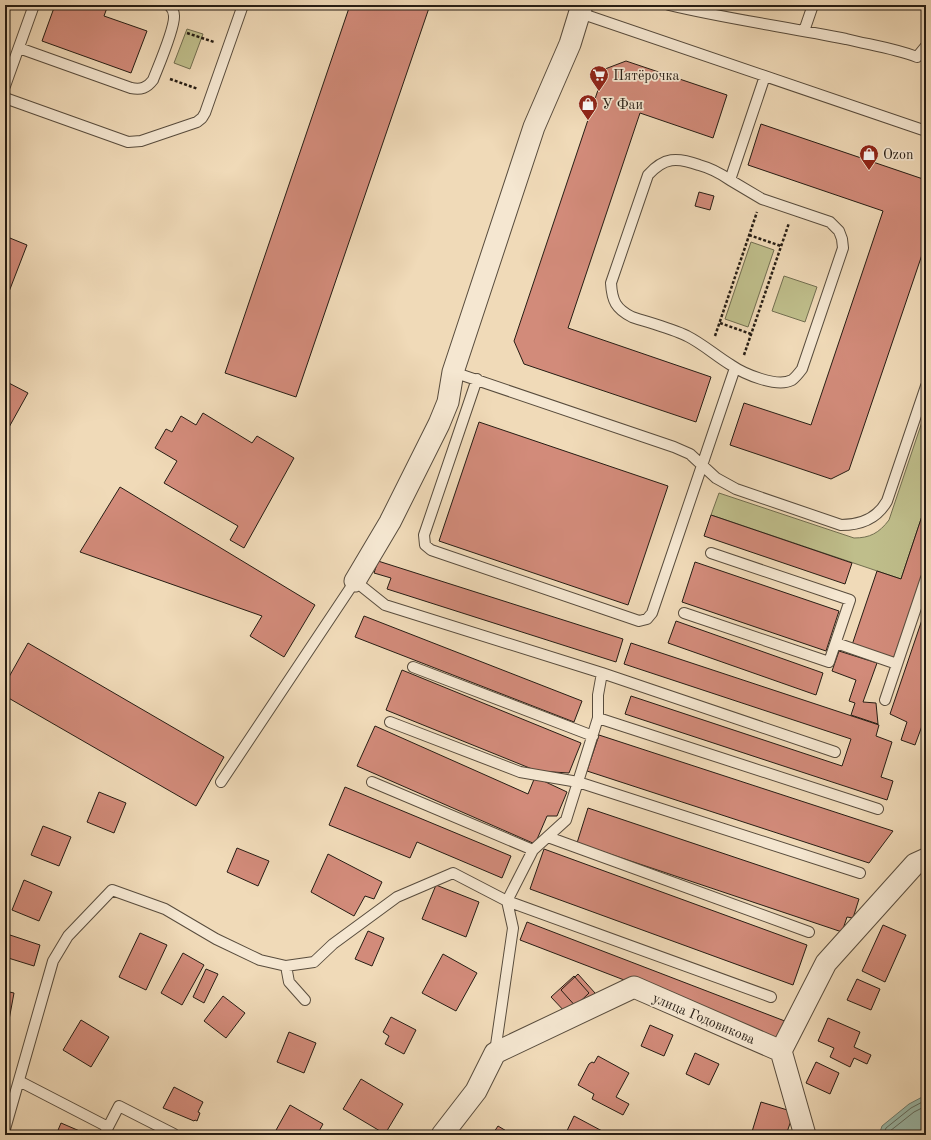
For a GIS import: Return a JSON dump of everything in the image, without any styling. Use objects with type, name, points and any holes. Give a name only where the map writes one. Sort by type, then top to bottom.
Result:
[{"type":"street","points":[[355,581],[390,522],[439,424],[448,402],[453,372],[534,127],[570,44],[581,9]]},
{"type":"street","points":[[805,1135],[781,1051],[826,964],[915,864],[926,859]]},
{"type":"street","name":"улица Годовикова","points":[[495,1053],[634,987],[781,1051]]},
{"type":"street","points":[[442,1135],[476,1091],[495,1053]]},
{"type":"lane","points":[[5,86],[34,5]]},
{"type":"lane","points":[[19,48],[137,89],[145,88],[150,84],[155,73],[172,27],[174,12],[169,5]]},
{"type":"lane","points":[[5,98],[126,141],[133,142],[142,141],[197,122],[203,116],[243,5]]},
{"type":"lane","points":[[669,5],[896,50],[916,57],[926,46]]},
{"type":"lane","points":[[804,31],[813,5]]},
{"type":"lane","points":[[581,9],[765,76],[926,131]]},
{"type":"lane","points":[[730,180],[765,76]]},
{"type":"lane","points":[[672,159],[684,160],[716,171],[730,180],[762,198],[830,222],[839,230],[842,239],[843,248],[802,369],[796,376],[784,383],[776,383],[737,369],[685,335],[624,313],[614,301],[611,293],[611,283],[648,175],[655,167],[672,159]]},
{"type":"lane","points":[[477,380],[424,536],[425,545],[431,550],[639,621],[644,620],[652,613],[702,464],[737,369]]},
{"type":"lane","points":[[453,372],[674,447],[690,454],[716,478],[736,489],[841,525],[852,525],[870,519],[879,513],[887,501],[926,386]]},
{"type":"lane","points":[[684,613],[829,662],[850,600],[711,553]]},
{"type":"lane","points":[[222,782],[355,581],[385,605],[602,674],[835,752]]},
{"type":"lane","points":[[885,700],[925,581]]},
{"type":"lane","points":[[836,643],[897,664]]},
{"type":"lane","points":[[413,667],[593,736]]},
{"type":"lane","points":[[495,1053],[513,928],[507,900],[532,850],[566,820],[598,718],[598,695],[602,674]]},
{"type":"lane","points":[[598,718],[878,809]]},
{"type":"lane","points":[[390,722],[520,772],[578,782],[860,873]]},
{"type":"lane","points":[[372,782],[532,850]]},
{"type":"lane","points":[[548,837],[809,932]]},
{"type":"lane","points":[[5,1129],[53,961],[68,936],[112,890],[165,909],[216,939],[260,960],[286,966],[314,962],[333,944],[397,897],[453,873],[507,900],[771,997]]},
{"type":"lane","points":[[286,966],[289,982],[305,1000]]},
{"type":"lane","points":[[19,1080],[106,1131],[119,1106],[174,1134]]},
{"type":"path","points":[[172,27],[228,47]]},
{"type":"path","points":[[155,73],[211,94]]},
{"type":"path","points":[[710,350],[762,198]]},
{"type":"path","points":[[737,369],[751,334],[793,209]]},
{"type":"path","points":[[749,235],[781,246]]},
{"type":"path","points":[[720,324],[751,334]]},
{"type":"shaded area","points":[[187,29],[203,34],[190,69],[174,63]]},
{"type":"shaded area","points":[[751,242],[774,250],[748,327],[725,319]]},
{"type":"shaded area","points":[[784,276],[817,287],[805,322],[772,311]]},
{"type":"shaded area","points":[[926,410],[926,504],[901,579],[711,515],[719,493],[854,538],[874,534],[889,520]]},
{"type":"water","points":[[926,1095],[926,1135],[879,1135],[882,1126],[909,1104]]},
{"type":"building","points":[[55,5],[108,5],[104,16],[147,31],[131,73],[42,41]]},
{"type":"building","points":[[350,5],[430,5],[296,397],[225,373]]},
{"type":"building","points":[[626,61],[727,95],[713,138],[640,113],[568,328],[711,377],[696,422],[524,364],[514,341],[605,69]]},
{"type":"building","points":[[761,124],[926,180],[926,243],[849,470],[831,479],[730,445],[744,403],[811,425],[883,211],[748,165]]},
{"type":"building","points":[[699,192],[714,196],[710,210],[695,206]]},
{"type":"building","points":[[5,236],[27,245],[5,302]]},
{"type":"building","points":[[5,381],[28,393],[8,429],[5,428]]},
{"type":"building","points":[[203,413],[252,443],[257,436],[294,458],[244,548],[230,540],[238,526],[164,483],[177,461],[155,448],[166,429],[172,432],[181,416],[196,425]]},
{"type":"building","points":[[479,422],[668,486],[628,605],[439,541]]},
{"type":"building","points":[[120,487],[315,605],[284,657],[250,636],[262,616],[80,552]]},
{"type":"building","points":[[926,504],[926,570],[896,660],[852,645],[877,571],[901,579]]},
{"type":"building","points":[[711,515],[852,563],[845,584],[704,536]]},
{"type":"building","points":[[378,561],[623,639],[616,662],[387,589],[391,578],[374,573]]},
{"type":"building","points":[[695,562],[839,611],[826,651],[682,602]]},
{"type":"building","points":[[926,608],[926,715],[915,745],[901,740],[907,722],[890,714]]},
{"type":"building","points":[[364,616],[582,701],[574,722],[355,637]]},
{"type":"building","points":[[676,621],[823,673],[816,695],[668,643]]},
{"type":"building","points":[[28,643],[224,757],[196,806],[5,696],[5,684]]},
{"type":"building","points":[[631,643],[879,725],[876,736],[892,742],[881,777],[893,781],[887,800],[625,714],[631,696],[842,766],[851,739],[624,664]]},
{"type":"building","points":[[839,651],[877,663],[863,702],[876,703],[878,724],[851,715],[855,703],[849,701],[856,680],[832,671]]},
{"type":"building","points":[[402,670],[581,743],[569,773],[537,771],[386,710]]},
{"type":"building","points":[[375,726],[528,794],[535,777],[567,792],[557,816],[547,816],[535,844],[357,766]]},
{"type":"building","points":[[599,735],[893,831],[869,863],[587,771]]},
{"type":"building","points":[[345,787],[511,856],[502,878],[417,842],[410,858],[329,825]]},
{"type":"building","points":[[99,792],[126,803],[114,833],[87,822]]},
{"type":"building","points":[[588,808],[859,899],[853,918],[847,917],[842,932],[577,843]]},
{"type":"building","points":[[43,826],[71,837],[59,866],[31,855]]},
{"type":"building","points":[[237,848],[269,861],[258,886],[227,872]]},
{"type":"building","points":[[544,849],[807,945],[793,985],[530,889]]},
{"type":"building","points":[[328,854],[382,882],[374,899],[365,896],[354,916],[311,892]]},
{"type":"building","points":[[24,880],[52,892],[39,921],[12,910]]},
{"type":"building","points":[[436,885],[479,902],[466,937],[422,919]]},
{"type":"building","points":[[527,922],[790,1023],[783,1041],[520,940]]},
{"type":"building","points":[[883,925],[906,935],[885,982],[862,971]]},
{"type":"building","points":[[368,931],[384,938],[372,966],[355,959]]},
{"type":"building","points":[[140,933],[167,945],[146,990],[119,977]]},
{"type":"building","points":[[10,935],[40,945],[34,966],[5,957],[5,949]]},
{"type":"building","points":[[183,953],[204,965],[182,1005],[161,993]]},
{"type":"building","points":[[443,954],[477,973],[456,1011],[422,993]]},
{"type":"building","points":[[206,969],[218,974],[204,1003],[193,997]]},
{"type":"building","points":[[578,974],[595,993],[578,1009],[561,990]]},
{"type":"building","points":[[574,976],[589,993],[567,1014],[551,997]]},
{"type":"building","points":[[857,979],[880,989],[871,1010],[847,1000]]},
{"type":"building","points":[[5,991],[14,993],[9,1020],[5,1019]]},
{"type":"building","points":[[223,996],[245,1013],[226,1038],[204,1021]]},
{"type":"building","points":[[391,1017],[416,1030],[404,1054],[385,1044],[389,1036],[383,1032]]},
{"type":"building","points":[[828,1018],[860,1032],[854,1047],[871,1055],[867,1064],[854,1058],[850,1067],[830,1057],[834,1048],[818,1041]]},
{"type":"building","points":[[81,1020],[109,1037],[91,1067],[63,1050]]},
{"type":"building","points":[[650,1025],[673,1035],[664,1056],[641,1046]]},
{"type":"building","points":[[289,1032],[316,1043],[304,1073],[277,1062]]},
{"type":"building","points":[[695,1053],[719,1064],[709,1085],[686,1074]]},
{"type":"building","points":[[598,1056],[629,1073],[616,1097],[629,1104],[623,1115],[592,1099],[594,1094],[578,1085],[589,1064],[592,1062],[594,1063]]},
{"type":"building","points":[[816,1062],[839,1073],[830,1094],[806,1083]]},
{"type":"building","points":[[361,1079],[403,1104],[385,1134],[343,1109]]},
{"type":"building","points":[[174,1087],[203,1102],[198,1112],[200,1113],[197,1121],[163,1108]]},
{"type":"building","points":[[761,1102],[794,1112],[786,1135],[751,1135]]},
{"type":"building","points":[[290,1105],[323,1124],[317,1135],[280,1135],[275,1132]]},
{"type":"building","points":[[574,1116],[604,1132],[602,1135],[565,1135]]},
{"type":"building","points":[[61,1123],[89,1135],[56,1135]]},
{"type":"building","points":[[498,1126],[513,1135],[492,1135]]},
{"type":"place","name":"Пятёрочка","points":[[599,92]]},
{"type":"place","name":"У Фаи","points":[[588,121]]},
{"type":"place","name":"Ozon","points":[[869,171]]}]
